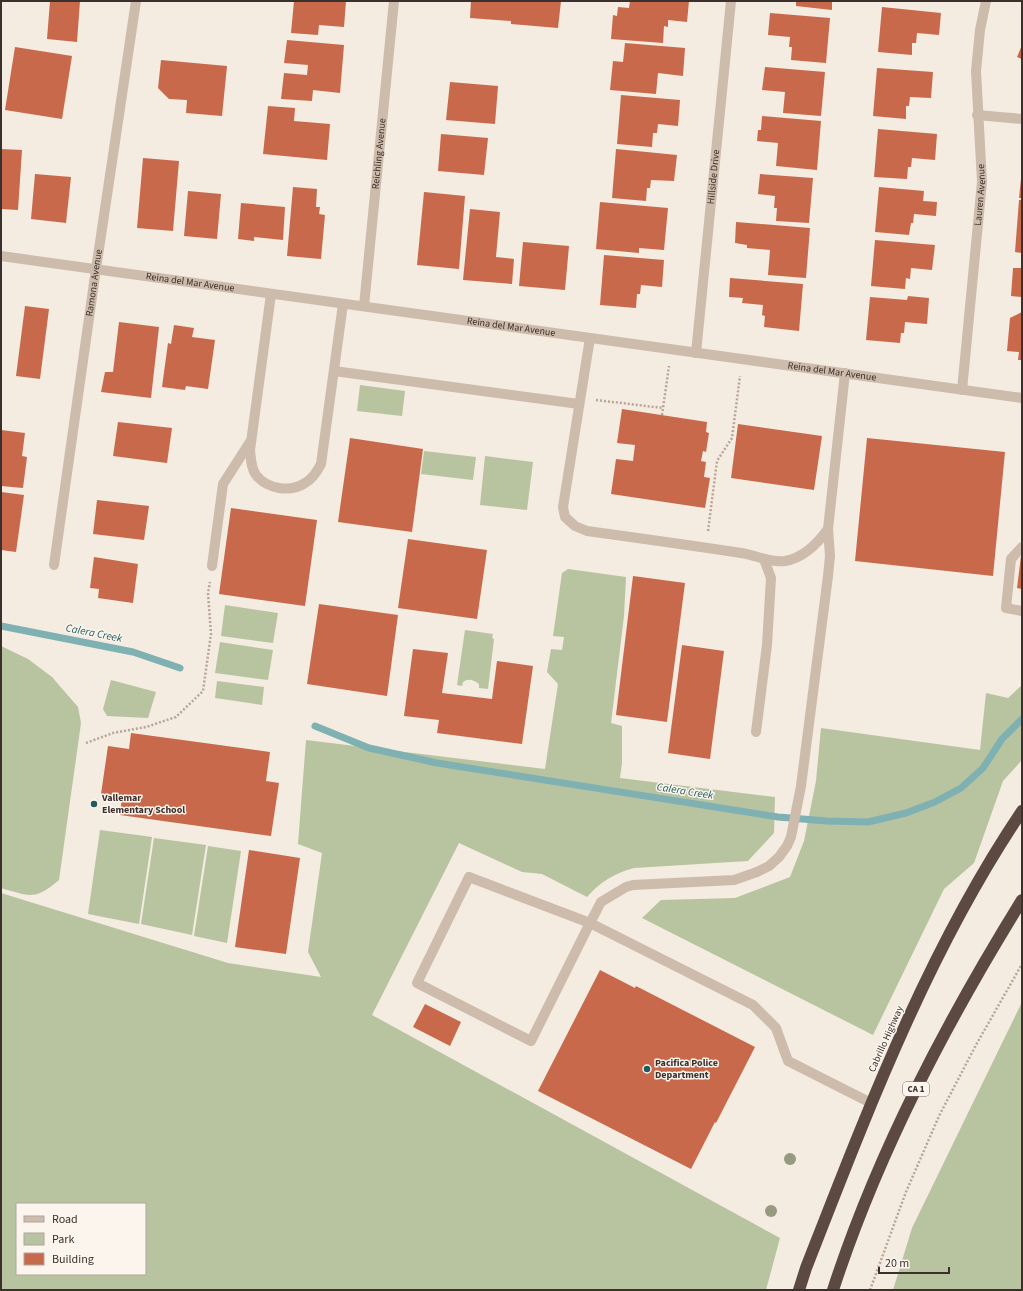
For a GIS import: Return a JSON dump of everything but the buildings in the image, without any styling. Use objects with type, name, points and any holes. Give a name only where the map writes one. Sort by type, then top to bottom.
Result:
[{"type":"highway","name":"Cabrillo Highway","points":[[799,1290],[806,1268],[871,1102],[912,1011],[953,928],[998,846],[1022,811]]},
{"type":"highway","name":"CA 1","points":[[833,1290],[865,1200],[894,1134],[928,1064],[1022,900]]},
{"type":"street","name":"Ramona Avenue","points":[[54,565],[136,1]]},
{"type":"street","name":"Reichling Avenue","points":[[364,306],[394,1]]},
{"type":"street","name":"Hillside Drive","points":[[696,353],[731,1]]},
{"type":"street","name":"Lauren Avenue","points":[[962,390],[982,182],[977,114],[976,71],[980,30],[986,1]]},
{"type":"street","points":[[977,114],[1022,119]]},
{"type":"street","name":"Reina del Mar Avenue","points":[[1,256],[1022,398]]},
{"type":"street","points":[[271,294],[250,442],[252,466],[255,474],[269,485],[279,488],[298,487],[306,483],[315,474],[321,464],[343,304]]},
{"type":"street","points":[[590,338],[563,507],[565,517],[575,526],[587,531],[742,553],[775,561],[796,557],[815,544],[828,529]]},
{"type":"street","points":[[334,370],[580,401]]},
{"type":"street","points":[[845,374],[828,529],[830,556],[804,770],[791,837],[787,846],[779,857],[769,866],[745,877],[722,882],[633,885],[626,887],[601,902],[590,923],[530,1041],[417,983],[468,877],[590,923],[753,1005],[776,1028],[788,1061],[871,1102]]},
{"type":"street","points":[[212,566],[223,484],[250,442]]},
{"type":"street","points":[[1022,547],[1011,559],[1006,608],[1022,611]]},
{"type":"street","points":[[756,732],[767,644],[771,578],[764,559]]},
{"type":"path","points":[[662,415],[671,349]]},
{"type":"path","points":[[706,548],[717,461],[732,438],[742,359]]},
{"type":"path","points":[[580,401],[663,408]]},
{"type":"path","points":[[86,743],[114,733],[146,727],[176,717],[203,691],[211,634],[208,593],[212,566]]},
{"type":"path","points":[[870,1290],[906,1192],[939,1116],[976,1045],[1022,964]]},
{"type":"green space","points":[[360,385],[405,391],[402,416],[357,411]]},
{"type":"green space","points":[[424,451],[476,457],[473,480],[421,474]]},
{"type":"green space","points":[[485,456],[533,462],[527,510],[480,505]]},
{"type":"green space","points":[[568,569],[626,577],[624,616],[611,723],[622,726],[622,763],[620,778],[775,797],[774,833],[748,861],[634,868],[608,879],[587,897],[542,874],[522,872],[459,843],[372,1015],[780,1238],[766,1290],[1,1290],[1,893],[228,963],[321,977],[308,952],[322,853],[298,844],[306,740],[545,769],[558,684],[547,672],[551,649],[562,650],[564,637],[553,636],[562,573]]},
{"type":"green space","points":[[225,605],[278,613],[273,643],[221,636]]},
{"type":"green space","points":[[465,630],[493,634],[492,638],[494,639],[488,689],[479,688],[479,684],[471,680],[463,682],[462,686],[457,685]]},
{"type":"green space","points":[[220,642],[273,650],[268,680],[215,673]]},
{"type":"green space","points":[[1,646],[28,659],[52,677],[78,707],[81,723],[59,880],[44,891],[32,895],[25,895],[1,888]]},
{"type":"green space","points":[[111,680],[156,692],[148,718],[107,716],[103,709]]},
{"type":"green space","points":[[217,681],[264,687],[262,705],[215,698]]},
{"type":"green space","points":[[1022,685],[1022,760],[1003,781],[974,863],[944,889],[873,1035],[642,918],[661,900],[735,898],[790,877],[804,841],[816,781],[821,728],[980,750],[986,693],[1008,698]]},
{"type":"green space","points":[[100,830],[152,837],[139,924],[88,914]]},
{"type":"green space","points":[[154,838],[206,845],[192,935],[141,924]]},
{"type":"green space","points":[[208,846],[241,851],[227,943],[194,936]]},
{"type":"green space","points":[[1022,1002],[1022,1290],[893,1290],[912,1228]]},
{"type":"waterway","name":"Calera Creek","points":[[1,626],[133,652],[180,668]]},
{"type":"waterway","name":"Calera Creek","points":[[315,726],[369,748],[437,763],[778,817],[827,821],[868,822],[906,813],[935,802],[961,788],[983,768],[1002,739],[1022,719]]},
{"type":"place","name":"Vallemar Elementary School","points":[[94,804]]},
{"type":"place","name":"Pacifica Police Department","points":[[647,1069]]}]
